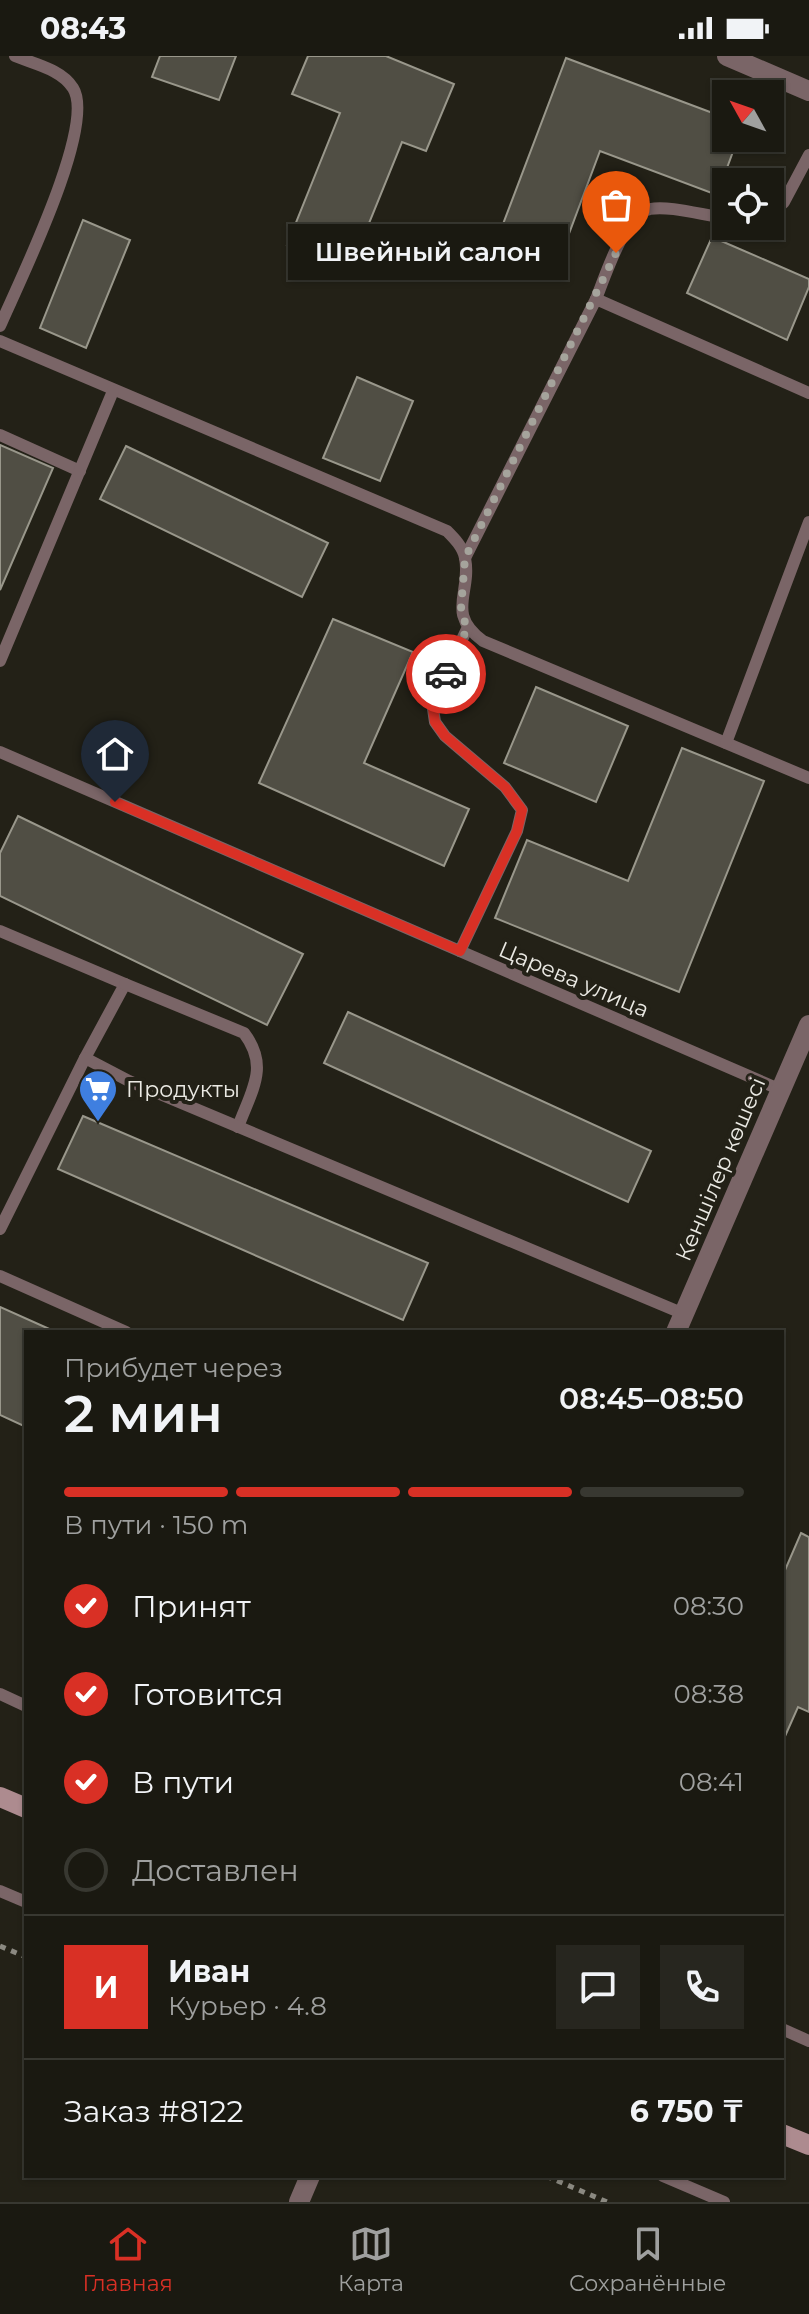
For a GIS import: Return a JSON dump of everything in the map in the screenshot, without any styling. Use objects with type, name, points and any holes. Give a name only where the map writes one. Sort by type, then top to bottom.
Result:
[{"type":"main road","points":[[0,1797],[24,1807]]},
{"type":"main road","points":[[784,2135],[809,2145]]},
{"type":"street","points":[[727,56],[809,91]]},
{"type":"street","name":"Кеншілер көшесі","points":[[680,1323],[809,1025]]},
{"type":"street","points":[[299,2202],[309,2178]]},
{"type":"lane","points":[[0,326],[61,186],[80,108],[73,88],[58,73],[15,56]]},
{"type":"lane","points":[[784,202],[809,155]]},
{"type":"lane","points":[[712,216],[652,208],[639,213],[626,231],[596,299],[465,558],[461,609],[467,629],[483,641],[809,778]]},
{"type":"lane","points":[[596,299],[809,393]]},
{"type":"lane","points":[[0,341],[447,531],[465,558]]},
{"type":"lane","points":[[0,661],[113,391]]},
{"type":"lane","points":[[0,435],[80,471]]},
{"type":"lane","points":[[726,743],[809,522]]},
{"type":"lane","points":[[460,951],[517,831],[522,810],[505,787],[445,736],[435,722],[432,702],[467,629]]},
{"type":"lane","name":"Царева улица","points":[[0,752],[781,1090]]},
{"type":"lane","points":[[0,931],[244,1033],[256,1050],[257,1075],[238,1127]]},
{"type":"lane","points":[[0,1229],[125,984]]},
{"type":"lane","points":[[85,1058],[129,1081],[680,1323]]},
{"type":"lane","points":[[0,1276],[122,1330]]},
{"type":"lane","points":[[0,1694],[24,1705]]},
{"type":"lane","points":[[0,1891],[24,1901]]},
{"type":"lane","points":[[784,2030],[809,2041]]},
{"type":"lane","points":[[668,2178],[724,2202]]},
{"type":"path","points":[[0,1946],[24,1956]]},
{"type":"path","points":[[551,2178],[607,2202]]},
{"type":"building","points":[[160,56],[236,56],[219,100],[152,77]]},
{"type":"building","points":[[308,56],[386,56],[454,84],[426,151],[402,142],[350,270],[287,245],[340,113],[292,94]]},
{"type":"building","points":[[566,58],[712,113],[712,152],[733,152],[727,168],[712,168],[712,193],[600,151],[561,255],[500,232]]},
{"type":"building","points":[[83,220],[130,240],[86,348],[40,328]]},
{"type":"building","points":[[712,237],[712,240],[719,240],[809,279],[809,287],[787,340],[687,293]]},
{"type":"building","points":[[357,377],[413,401],[380,481],[323,458]]},
{"type":"building","points":[[0,445],[53,468],[0,590]]},
{"type":"building","points":[[126,446],[328,543],[302,597],[100,499]]},
{"type":"building","points":[[333,619],[413,652],[364,763],[469,809],[444,866],[259,783]]},
{"type":"building","points":[[536,687],[628,726],[596,802],[504,763]]},
{"type":"building","points":[[682,748],[764,781],[679,992],[495,918],[527,840],[628,881]]},
{"type":"building","points":[[18,816],[303,954],[267,1025],[0,896],[0,853]]},
{"type":"building","points":[[348,1012],[651,1151],[628,1202],[324,1063]]},
{"type":"building","points":[[83,1116],[428,1263],[403,1320],[58,1169]]},
{"type":"building","points":[[0,1307],[52,1330],[24,1330],[24,1426],[0,1415]]},
{"type":"building","points":[[801,1533],[809,1537],[809,1712],[798,1707],[784,1738],[784,1572]]},
{"type":"way so far","points":[[446,674],[467,629],[461,609],[465,558],[596,299],[616,253]]},
{"type":"place","name":"Швейный салон","points":[[616,253]]},
{"type":"place","name":"Продукты","points":[[98,1123]]},
{"type":"route","points":[[115,802],[460,951],[517,831],[522,810],[505,787],[445,736],[435,722],[432,702],[446,674]]}]
